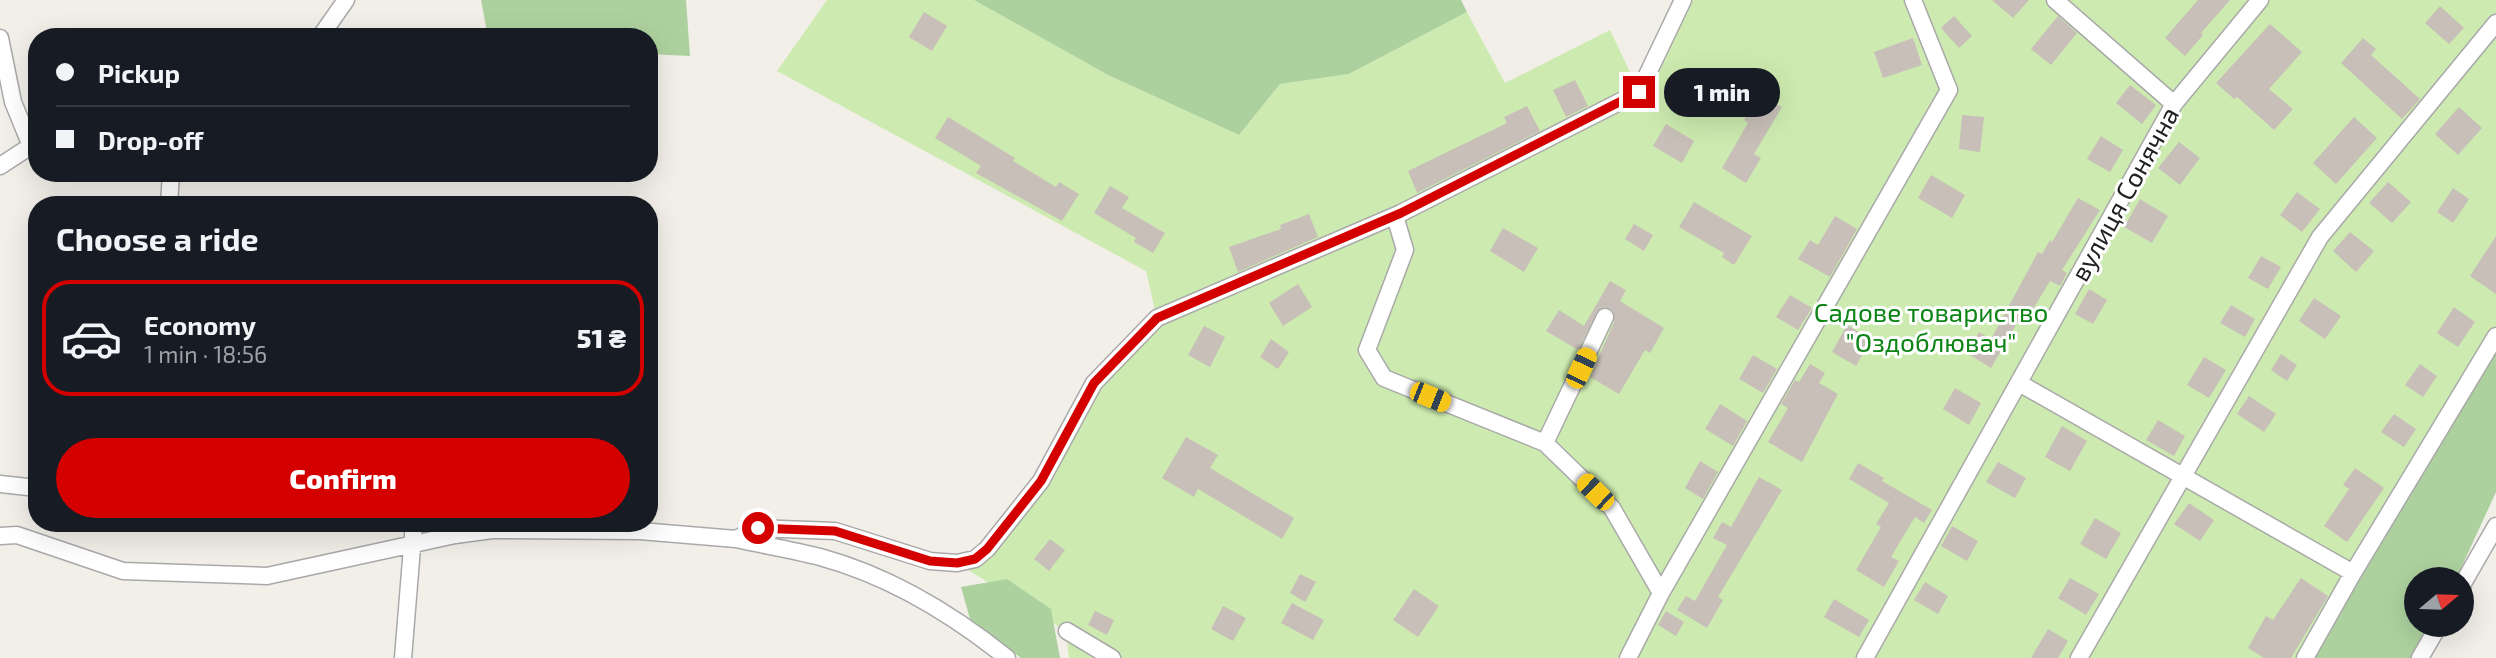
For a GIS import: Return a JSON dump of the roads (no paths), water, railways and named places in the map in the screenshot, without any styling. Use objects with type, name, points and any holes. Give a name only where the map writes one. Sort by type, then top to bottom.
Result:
[{"type":"street","points":[[326,28],[346,0]]},
{"type":"street","points":[[736,539],[758,528],[835,531],[930,561],[957,563],[975,559],[987,549],[1041,481],[1094,383],[1157,318],[1395,216],[1639,92],[1683,0]]},
{"type":"street","points":[[1628,658],[1661,593],[1949,90],[1913,0]]},
{"type":"street","points":[[2055,0],[2174,104]]},
{"type":"street","name":"вулиця Сонячна","points":[[1865,658],[2174,104],[2260,0]]},
{"type":"street","points":[[2079,658],[2320,237],[2496,23]]},
{"type":"street","points":[[0,38],[13,102],[28,132]]},
{"type":"street","points":[[0,166],[28,148]]},
{"type":"street","points":[[1395,216],[1405,250],[1367,350],[1384,378],[1545,443],[1612,508],[1661,593]]},
{"type":"street","points":[[1545,443],[1605,317]]},
{"type":"street","points":[[2305,658],[2496,336]]},
{"type":"street","points":[[2019,383],[2353,573]]},
{"type":"street","points":[[0,484],[28,487]]},
{"type":"street","points":[[2472,567],[2496,526]]},
{"type":"street","points":[[403,658],[413,532]]},
{"type":"street","points":[[0,536],[17,535],[123,571],[267,576],[477,532]]},
{"type":"street","points":[[652,532],[736,539],[820,558],[900,587],[954,617],[1007,658]]},
{"type":"street","points":[[1067,631],[1112,658]]},
{"type":"street","points":[[2420,658],[2432,637]]},
{"type":"park label","name":"Садове товариство \"Оздоблювач\"","points":[[1931,328]]}]
